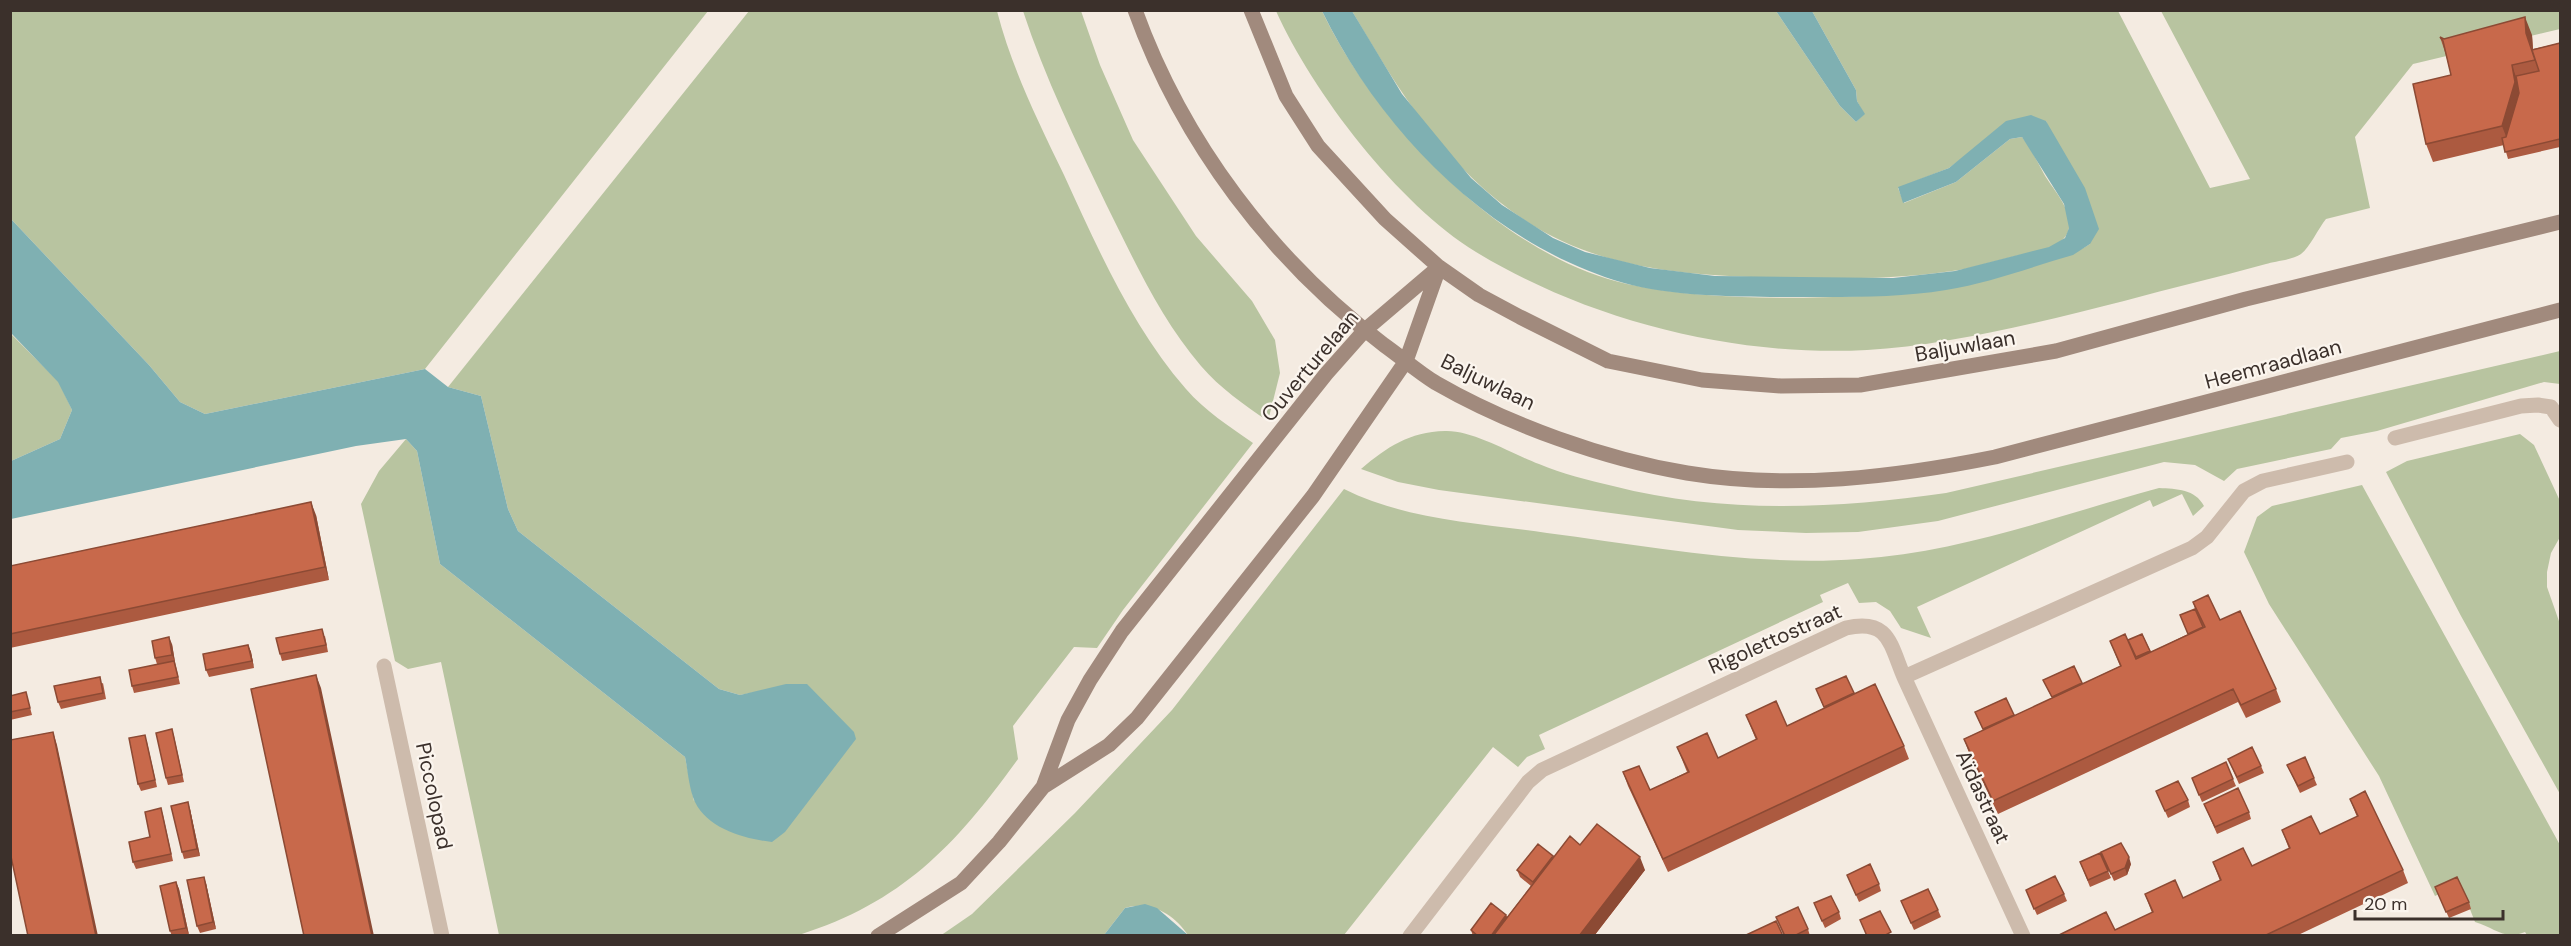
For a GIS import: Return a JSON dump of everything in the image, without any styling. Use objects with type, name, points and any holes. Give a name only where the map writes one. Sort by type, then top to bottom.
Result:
[{"type":"main road","name":"Baljuwlaan","points":[[1135,10],[1152,57],[1188,124],[1237,197],[1285,258],[1365,330],[1435,382],[1471,401],[1564,441],[1631,462],[1689,473],[1756,480],[1824,480],[1918,473],[1995,457]]},
{"type":"main road","name":"Baljuwlaan","points":[[1251,10],[1286,96],[1318,146],[1385,219],[1439,267],[1500,306],[1608,361],[1702,380],[1781,386],[1860,385],[2056,351],[2358,270],[2560,222]]},
{"type":"main road","name":"Ouverturelaan","points":[[878,936],[961,882],[999,842],[1043,787],[1068,720],[1090,680],[1122,631],[1326,374],[1365,330],[1439,267]]},
{"type":"main road","name":"Ouverturelaan","points":[[1043,787],[1109,745],[1137,718],[1313,496],[1406,361],[1439,267]]},
{"type":"main road","name":"Heemraadlaan","points":[[1995,457],[2560,310]]},
{"type":"street","points":[[2396,438],[2521,406],[2551,407],[2560,420]]},
{"type":"street","points":[[1905,677],[2192,548],[2206,537],[2244,490],[2263,481],[2347,462]]},
{"type":"street","name":"Rigolettostraat","points":[[1410,936],[1528,782],[1542,770],[1846,628],[1864,623],[1876,626],[1886,634],[1905,677]]},
{"type":"street","name":"Piccolopad","points":[[384,666],[442,936]]},
{"type":"street","name":"Aïdastraat","points":[[1905,677],[2023,936]]},
{"type":"green space","points":[[2560,10],[2560,29],[2413,64],[2355,137],[2370,208],[2326,219],[2308,247],[2298,256],[2094,309],[1963,338],[1898,348],[1817,351],[1715,340],[1664,330],[1566,297],[1476,252],[1417,206],[1361,144],[1335,111],[1312,76],[1276,11],[1322,11],[1345,54],[1375,97],[1409,139],[1448,179],[1489,215],[1534,245],[1580,269],[1627,284],[1714,296],[1774,298],[1884,295],[1948,287],[2031,267],[2069,255],[2090,244],[2046,121],[1965,156],[1949,168],[1898,188],[1904,203],[1956,182],[2010,139],[2022,137],[2067,212],[2069,229],[2065,237],[2047,248],[1959,270],[1890,277],[1752,277],[1685,273],[1652,268],[1587,251],[1556,238],[1526,221],[1498,201],[1448,153],[1427,127],[1387,70],[1352,11],[1776,11],[1840,106],[1856,122],[1864,114],[1857,101],[1856,90],[1812,11],[2118,11],[2210,188],[2250,179],[2161,11]]},
{"type":"green space","points":[[11,11],[708,11],[425,369],[205,414],[180,402],[149,365],[11,219]]},
{"type":"green space","points":[[749,11],[997,11],[1010,54],[1035,115],[1103,259],[1133,314],[1167,365],[1193,397],[1253,443],[1123,610],[1097,648],[1074,647],[1013,726],[1018,759],[995,790],[949,844],[898,887],[868,906],[799,935],[499,935],[441,662],[408,669],[395,661],[361,504],[379,471],[406,439],[417,451],[440,564],[685,757],[694,801],[761,691],[740,695],[719,689],[518,531],[508,509],[481,396],[448,387]]},
{"type":"green space","points":[[1023,11],[1081,11],[1100,65],[1133,140],[1196,236],[1252,301],[1275,340],[1280,373],[1268,421],[1233,396],[1208,374],[1186,348],[1160,308],[1072,133],[1041,61]]},
{"type":"green space","points":[[10,333],[59,382],[72,410],[60,439],[11,461]]},
{"type":"green space","points":[[2560,351],[2560,384],[2544,382],[2377,431],[2341,438],[2331,449],[2237,469],[2224,481],[2195,465],[2164,462],[1938,521],[1858,532],[1806,533],[1738,530],[1439,490],[1398,482],[1361,469],[1399,442],[1420,434],[1445,431],[1480,438],[1566,474],[1654,495],[1737,505],[1862,503],[1946,493]]},
{"type":"green space","points":[[2520,434],[2534,445],[2560,501],[2560,537],[2551,553],[2547,587],[2560,624],[2560,794],[2461,616],[2386,472],[2407,461]]},
{"type":"green space","points":[[2362,485],[2560,845],[2560,935],[2527,935],[2525,932],[2511,935],[2475,922],[2460,884],[2435,896],[2379,776],[2269,604],[2244,552],[2257,517],[2272,506]]},
{"type":"green space","points":[[2159,488],[2191,493],[2204,506],[2193,516],[2182,494],[2153,507],[2150,500],[1917,607],[1931,638],[1901,628],[1890,611],[1876,602],[1859,603],[1848,583],[1820,595],[1823,602],[1539,735],[1545,749],[1527,757],[1518,767],[1493,747],[1344,935],[1188,935],[1169,915],[1152,907],[1134,906],[1125,908],[1104,935],[940,936],[972,914],[1075,813],[1172,710],[1344,489],[1392,508],[1469,523],[1702,554],[1820,561],[1897,555],[1973,541]]},
{"type":"water","points":[[1322,11],[1352,11],[1402,94],[1471,178],[1502,205],[1553,238],[1585,252],[1650,268],[1715,276],[1893,278],[1955,271],[2049,247],[2065,238],[2069,228],[2064,204],[2022,137],[2010,139],[1956,182],[1903,203],[1898,187],[1949,168],[2006,121],[2031,115],[2046,121],[2085,188],[2099,229],[2090,244],[2073,255],[1978,283],[1928,293],[1853,297],[1732,296],[1687,294],[1624,283],[1576,265],[1529,241],[1486,212],[1446,178],[1409,140],[1376,99],[1347,56]]},
{"type":"water","points":[[1776,11],[1812,11],[1856,90],[1857,101],[1865,114],[1856,122],[1840,106]]},
{"type":"water","points":[[11,219],[149,365],[180,402],[205,414],[425,369],[448,387],[481,396],[508,509],[518,531],[719,689],[740,695],[786,684],[807,684],[854,732],[856,739],[785,832],[772,842],[739,835],[718,826],[701,811],[695,802],[685,757],[440,564],[417,451],[406,439],[356,446],[11,519],[11,461],[60,439],[72,410],[58,382],[11,333]]},
{"type":"water","points":[[1145,904],[1157,908],[1188,935],[1104,935],[1125,908]]},
{"type":"building","points":[[2525,17],[2526,33],[2535,60],[2512,65],[2515,82],[2502,126],[2426,144],[2413,84],[2451,75],[2440,37],[2444,39]]},
{"type":"building","points":[[2560,43],[2560,139],[2505,152],[2502,138],[2506,137],[2519,93],[2516,76],[2539,71],[2532,50]]},
{"type":"building","points":[[311,502],[325,567],[10,634],[10,566]]},
{"type":"building","points":[[2208,595],[2220,620],[2240,611],[2276,689],[2241,705],[2233,689],[1993,801],[1964,739],[2121,666],[2110,641],[2125,634],[2136,659],[2205,627],[2193,602]]},
{"type":"building","points":[[2195,609],[2203,627],[2188,634],[2180,615]]},
{"type":"building","points":[[322,629],[326,645],[280,654],[276,638]]},
{"type":"building","points":[[2142,634],[2150,651],[2136,657],[2128,640]]},
{"type":"building","points":[[169,637],[172,655],[155,658],[152,641]]},
{"type":"building","points":[[248,645],[252,661],[206,670],[203,654]]},
{"type":"building","points":[[174,661],[178,677],[132,686],[129,670]]},
{"type":"building","points":[[2074,666],[2082,683],[2052,697],[2043,680]]},
{"type":"building","points":[[316,675],[372,936],[304,936],[251,689]]},
{"type":"building","points":[[1846,676],[1854,693],[1824,707],[1816,689]]},
{"type":"building","points":[[100,677],[103,693],[58,702],[54,686]]},
{"type":"building","points":[[1875,684],[1904,746],[1663,859],[1623,772],[1639,766],[1650,790],[1689,772],[1677,747],[1707,733],[1718,758],[1757,739],[1746,715],[1776,701],[1787,726]]},
{"type":"building","points":[[26,692],[30,708],[10,712],[10,696]]},
{"type":"building","points":[[2006,698],[2014,715],[1983,729],[1975,712]]},
{"type":"building","points":[[172,729],[182,775],[166,778],[156,733]]},
{"type":"building","points":[[53,732],[96,936],[28,936],[10,852],[10,740]]},
{"type":"building","points":[[145,735],[155,780],[138,784],[129,738]]},
{"type":"building","points":[[2252,747],[2261,766],[2237,777],[2228,759]]},
{"type":"building","points":[[2305,757],[2314,778],[2298,786],[2287,765]]},
{"type":"building","points":[[2226,762],[2233,779],[2199,795],[2192,778]]},
{"type":"building","points":[[2178,781],[2188,800],[2165,811],[2156,791]]},
{"type":"building","points":[[2238,788],[2249,812],[2215,827],[2204,804]]},
{"type":"building","points":[[2365,791],[2403,870],[2264,936],[2057,936],[2106,912],[2115,930],[2153,912],[2145,894],[2175,880],[2183,898],[2221,880],[2213,862],[2243,848],[2252,866],[2290,848],[2282,830],[2311,816],[2320,834],[2358,816],[2350,799]]},
{"type":"building","points":[[188,802],[197,849],[182,852],[171,806]]},
{"type":"building","points":[[161,808],[171,854],[133,862],[129,842],[150,837],[145,812]]},
{"type":"building","points":[[1597,824],[1640,857],[1579,936],[1493,936],[1570,836],[1580,845]]},
{"type":"building","points":[[2121,843],[2129,857],[2125,868],[2111,874],[2101,852]]},
{"type":"building","points":[[1538,844],[1553,856],[1533,882],[1517,870]]},
{"type":"building","points":[[2100,853],[2108,871],[2088,880],[2080,862]]},
{"type":"building","points":[[1870,864],[1879,884],[1856,895],[1847,875]]},
{"type":"building","points":[[2055,876],[2064,894],[2034,909],[2026,890]]},
{"type":"building","points":[[204,877],[213,922],[197,926],[187,880]]},
{"type":"building","points":[[2457,877],[2469,902],[2446,912],[2435,887]]},
{"type":"building","points":[[176,882],[186,928],[170,931],[160,886]]},
{"type":"building","points":[[1928,889],[1938,910],[1911,923],[1901,901]]},
{"type":"building","points":[[1831,896],[1839,912],[1822,921],[1814,903]]},
{"type":"building","points":[[1491,903],[1506,915],[1491,936],[1478,936],[1471,930]]},
{"type":"building","points":[[1798,907],[1808,929],[1794,936],[1785,936],[1776,917]]},
{"type":"building","points":[[1880,911],[1891,932],[1884,936],[1867,936],[1860,920]]},
{"type":"building","points":[[1776,921],[1783,936],[1744,936]]}]
